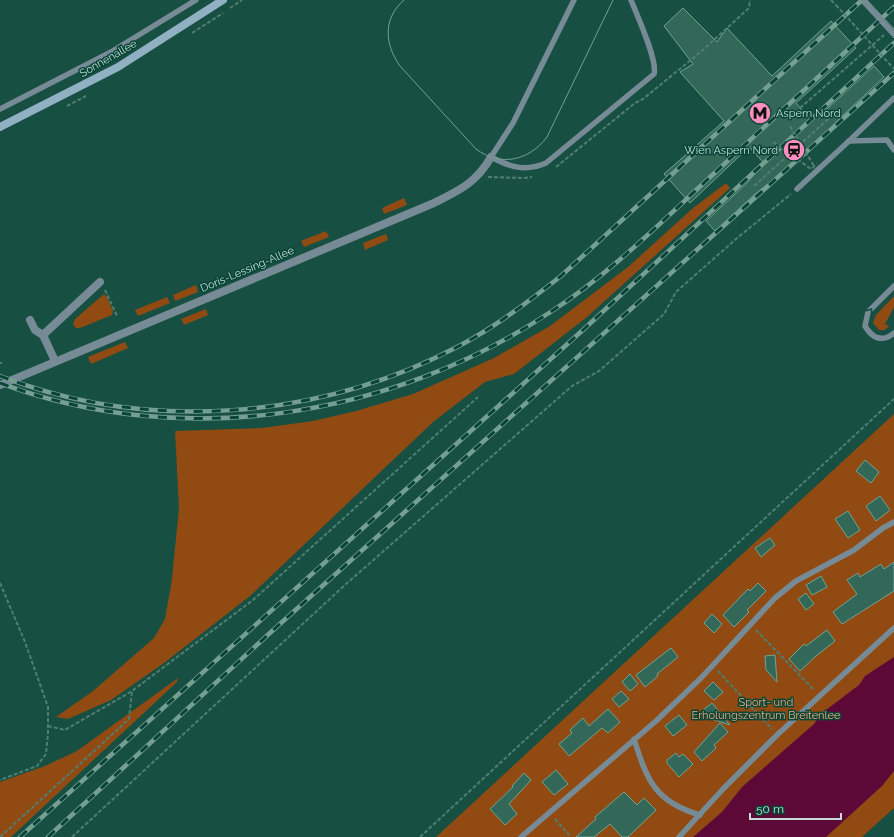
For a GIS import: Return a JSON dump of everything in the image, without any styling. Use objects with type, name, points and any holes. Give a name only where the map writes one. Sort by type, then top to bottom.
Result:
[{"type":"street","name":"Sonnenallee","points":[[0,127],[118,67],[223,0]]},
{"type":"street","name":"Doris-Lessing-Allee","points":[[0,384],[434,203],[466,187],[484,168],[491,157]]},
{"type":"street","points":[[44,335],[102,285]]},
{"type":"street","points":[[30,320],[35,330],[44,335],[55,361]]},
{"type":"lane","points":[[0,109],[111,52],[196,0]]},
{"type":"lane","points":[[574,0],[513,123],[491,157],[518,168],[537,166],[546,162],[651,78],[656,69],[631,0]]},
{"type":"lane","points":[[863,0],[894,34]]},
{"type":"lane","points":[[797,189],[894,98]]},
{"type":"lane","points":[[849,141],[888,140],[894,150]]},
{"type":"lane","points":[[894,286],[868,312],[865,326],[869,334],[882,340],[894,333]]},
{"type":"lane","points":[[521,837],[678,701],[786,588],[808,574],[845,556],[894,522]]},
{"type":"lane","points":[[679,837],[777,735],[894,628]]},
{"type":"lane","points":[[634,738],[650,779],[660,795],[676,806],[700,815]]},
{"type":"path","points":[[705,53],[702,50],[749,8],[750,0]]},
{"type":"path","points":[[831,0],[894,69]]},
{"type":"path","points":[[800,108],[872,45]]},
{"type":"path","points":[[754,186],[836,112]]},
{"type":"path","points":[[790,126],[814,167]]},
{"type":"path","points":[[772,142],[811,169],[817,164]]},
{"type":"path","points":[[72,837],[352,579],[572,386],[599,371],[664,314],[676,292],[736,239],[797,189]]},
{"type":"path","points":[[102,285],[117,316]]},
{"type":"path","points":[[48,726],[65,730],[132,691],[253,600],[478,397]]},
{"type":"path","points":[[420,837],[894,399]]},
{"type":"path","points":[[0,583],[25,642],[48,707],[46,754],[37,766],[0,780]]},
{"type":"path","points":[[750,624],[819,695]]},
{"type":"path","points":[[713,666],[777,735]]},
{"type":"path","points":[[0,837],[129,719],[132,691]]},
{"type":"path","points":[[549,812],[571,837]]},
{"type":"green space","points":[[726,183],[730,188],[587,317],[514,374],[485,382],[433,422],[250,596],[164,663],[111,700],[68,719],[56,717],[93,691],[154,638],[165,619],[172,579],[179,508],[175,431],[262,428],[313,421],[356,411],[413,394],[494,358],[550,326],[628,267],[692,209]]},
{"type":"green space","points":[[404,198],[407,205],[384,214],[382,208]]},
{"type":"green space","points":[[326,231],[329,237],[304,247],[301,241]]},
{"type":"green space","points":[[386,234],[388,240],[365,250],[363,243]]},
{"type":"green space","points":[[196,285],[198,292],[175,301],[173,295]]},
{"type":"green space","points":[[104,294],[107,297],[113,311],[112,315],[80,328],[76,328],[73,324],[75,319]]},
{"type":"green space","points":[[894,296],[894,307],[885,324],[889,326],[885,330],[879,330],[873,323],[876,315]]},
{"type":"green space","points":[[167,297],[170,303],[138,316],[135,310]]},
{"type":"green space","points":[[206,309],[208,315],[184,325],[181,319]]},
{"type":"green space","points":[[125,342],[128,348],[91,364],[88,357]]},
{"type":"green space","name":"Sport- und Erholungszentrum Breitenlee","points":[[894,414],[894,808],[862,837],[436,837]]},
{"type":"green space","points":[[178,678],[177,682],[11,837],[0,837],[0,782],[45,766],[77,751]]},
{"type":"shaded area","points":[[894,657],[894,771],[882,786],[826,837],[693,837],[722,812],[742,787],[814,724],[822,713],[859,685],[865,676]]},
{"type":"building","points":[[683,8],[717,42],[727,28],[772,76],[831,21],[856,48],[796,103],[811,120],[828,108],[874,66],[884,77],[839,119],[807,154],[755,194],[715,231],[706,221],[746,184],[764,163],[749,147],[690,203],[664,174],[724,121],[680,72],[693,64],[664,26]]},
{"type":"building","points":[[865,460],[879,472],[871,483],[856,471]]},
{"type":"building","points":[[880,496],[890,510],[876,521],[866,506]]},
{"type":"building","points":[[848,511],[860,530],[848,538],[835,519]]},
{"type":"building","points":[[770,538],[775,545],[761,557],[755,548]]},
{"type":"building","points":[[894,562],[894,591],[842,624],[833,612],[857,594],[847,580],[858,573],[860,577],[881,564],[884,569]]},
{"type":"building","points":[[821,576],[827,587],[812,595],[806,585]]},
{"type":"building","points":[[758,583],[766,591],[747,610],[749,612],[734,627],[723,615],[748,589],[750,591]]},
{"type":"building","points":[[806,593],[814,604],[806,610],[798,599]]},
{"type":"building","points":[[712,614],[722,624],[714,633],[704,623]]},
{"type":"building","points":[[827,630],[835,641],[800,671],[789,659],[804,644],[806,646]]},
{"type":"building","points":[[671,648],[678,657],[657,674],[658,676],[645,687],[636,675]]},
{"type":"building","points":[[775,655],[777,682],[766,670],[765,656]]},
{"type":"building","points":[[630,674],[638,684],[630,691],[622,682]]},
{"type":"building","points":[[713,682],[723,692],[714,700],[704,691]]},
{"type":"building","points":[[621,691],[629,699],[619,707],[612,699]]},
{"type":"building","points":[[712,703],[730,725],[709,718],[703,710]]},
{"type":"building","points":[[608,709],[620,722],[608,733],[602,728],[569,756],[559,744],[572,733],[570,730],[583,718],[589,726]]},
{"type":"building","points":[[679,715],[687,725],[673,736],[665,726]]},
{"type":"building","points":[[720,723],[728,732],[714,745],[716,748],[702,761],[694,752]]},
{"type":"building","points":[[676,753],[679,757],[683,754],[693,764],[679,777],[667,763],[667,760]]},
{"type":"building","points":[[556,770],[568,784],[554,795],[542,782]]},
{"type":"building","points":[[524,773],[531,780],[509,804],[517,814],[505,825],[490,809],[513,787],[512,786]]},
{"type":"building","points":[[624,792],[637,805],[644,798],[656,810],[628,837],[622,837],[610,824],[594,837],[576,837],[596,819],[595,817]]},
{"type":"tram line","points":[[404,0],[392,15],[388,32],[391,50],[400,66],[476,149],[485,155],[504,159],[514,159],[532,152],[547,137],[613,0]]},
{"type":"tram line","points":[[859,0],[894,38]]},
{"type":"tram line","points":[[867,0],[894,29]]},
{"type":"railway","points":[[0,376],[56,394],[114,406],[173,411],[232,410],[291,403],[349,390],[405,371],[459,346],[485,331],[524,305],[561,276],[862,0]]},
{"type":"railway","points":[[0,383],[69,404],[141,415],[212,418],[284,413],[355,399],[424,377],[490,348],[573,297],[651,232],[894,7]]},
{"type":"railway","points":[[20,837],[584,329],[894,43]]},
{"type":"railway","points":[[48,837],[271,632],[894,73]]},
{"type":"place","name":"Aspern Nord","points":[[760,113]]},
{"type":"place","name":"Wien Aspern Nord","points":[[794,150]]}]
